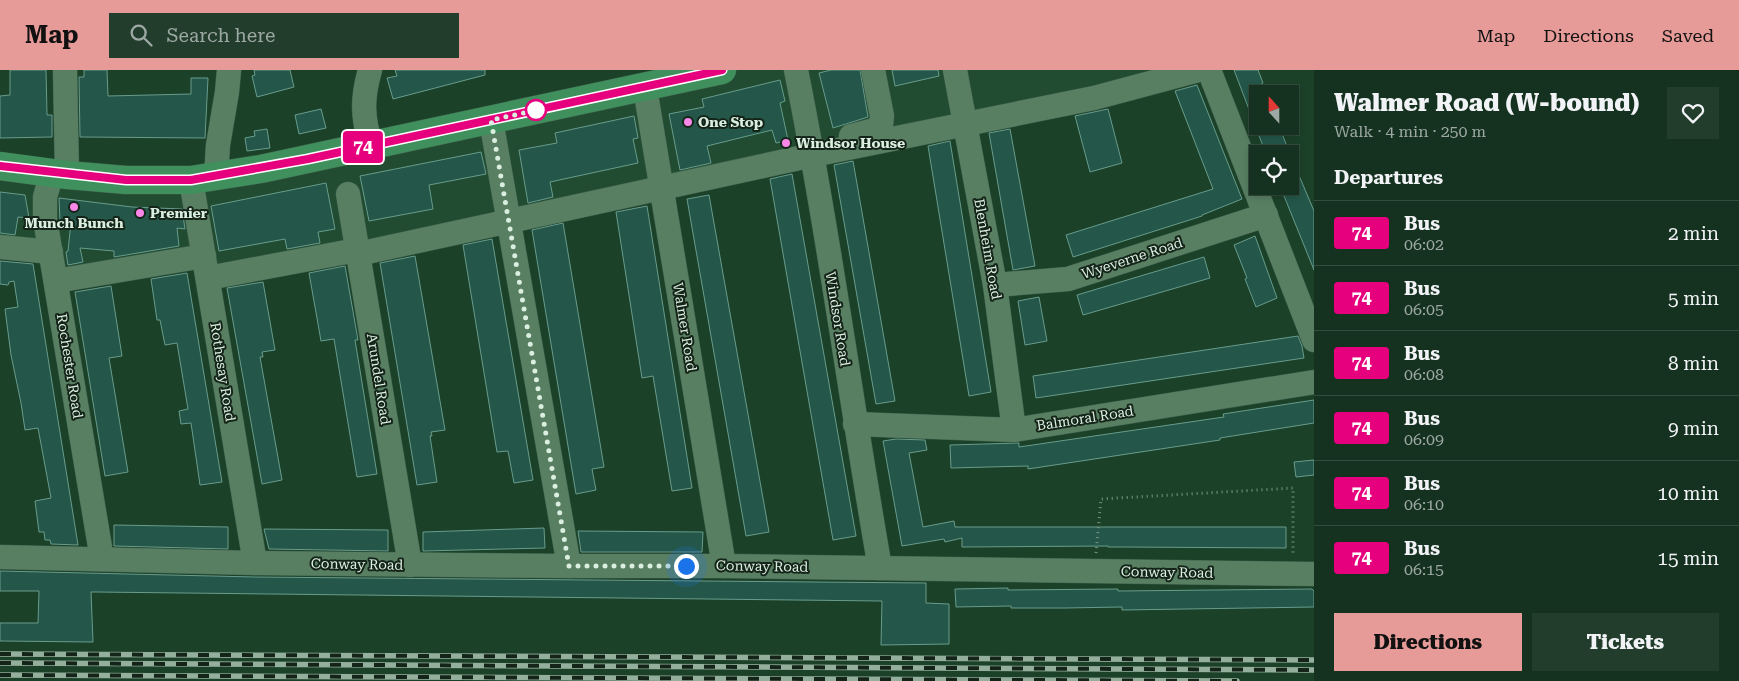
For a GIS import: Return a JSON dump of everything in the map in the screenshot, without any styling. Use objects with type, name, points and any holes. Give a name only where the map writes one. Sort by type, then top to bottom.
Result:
[{"type":"main road","points":[[0,166],[126,180],[204,178],[370,146],[722,70]]},
{"type":"street","name":"Rochester Road","points":[[65,70],[59,174],[45,197],[46,219],[102,559]]},
{"type":"street","name":"Rothesay Road","points":[[229,70],[218,145],[204,178],[206,267],[255,563]]},
{"type":"street","points":[[370,70],[364,94],[363,110],[370,146]]},
{"type":"street","name":"Windsor Road","points":[[796,70],[812,150],[855,424],[880,568]]},
{"type":"street","points":[[56,281],[358,252],[662,188],[812,150],[880,127],[882,116],[873,70]]},
{"type":"street","name":"Blenheim Road","points":[[955,70],[995,286],[1014,430]]},
{"type":"street","points":[[812,150],[965,125],[1094,98],[1199,70]]},
{"type":"street","points":[[1209,70],[1314,340]]},
{"type":"street","name":"Walmer Road","points":[[645,88],[724,566]]},
{"type":"street","points":[[491,120],[569,566]]},
{"type":"street","name":"Arundel Road","points":[[348,194],[410,565]]},
{"type":"street","name":"Wyeverne Road","points":[[995,286],[1068,279],[1266,215]]},
{"type":"street","points":[[0,247],[51,252]]},
{"type":"street","name":"Balmoral Road","points":[[855,424],[1014,430],[1314,382]]},
{"type":"street","name":"Conway Road","points":[[0,557],[255,563],[724,566],[1304,574]]},
{"type":"path","points":[[1095,571],[1101,499],[1293,488],[1304,574]]},
{"type":"shaded area","points":[[722,70],[1199,70],[208,278],[204,257],[56,281],[51,252],[0,247],[0,167],[191,180]]},
{"type":"building","points":[[10,70],[46,70],[47,115],[52,115],[52,137],[0,138],[0,96],[10,95]]},
{"type":"building","points":[[84,70],[107,70],[108,96],[191,94],[191,78],[208,78],[205,138],[80,137],[79,77],[84,77]]},
{"type":"building","points":[[254,70],[290,70],[294,87],[257,97],[252,76],[255,75]]},
{"type":"building","points":[[395,70],[485,70],[485,75],[393,99],[387,78],[397,76]]},
{"type":"building","points":[[831,70],[860,70],[868,117],[833,128],[819,73]]},
{"type":"building","points":[[892,70],[938,70],[939,76],[895,86]]},
{"type":"building","points":[[1234,70],[1258,70],[1263,83],[1260,85],[1249,85],[1249,109]]},
{"type":"building","points":[[780,80],[785,101],[780,103],[788,140],[776,143],[772,130],[707,146],[711,163],[680,170],[669,114],[704,107],[702,99]]},
{"type":"building","points":[[1197,85],[1242,199],[1202,216],[1073,257],[1066,235],[1213,189],[1175,91]]},
{"type":"building","points":[[321,109],[326,128],[299,134],[295,115]]},
{"type":"building","points":[[1108,109],[1122,163],[1090,172],[1075,116]]},
{"type":"building","points":[[634,116],[638,138],[633,139],[638,163],[550,182],[553,197],[528,203],[519,150],[557,143],[555,133]]},
{"type":"building","points":[[267,129],[270,148],[247,151],[245,138],[255,136],[254,131]]},
{"type":"building","points":[[1010,129],[1035,266],[1013,270],[989,133]]},
{"type":"building","points":[[1259,135],[1283,135],[1286,145],[1263,145]]},
{"type":"building","points":[[950,141],[991,392],[969,396],[928,146]]},
{"type":"building","points":[[481,152],[486,174],[429,185],[433,209],[369,221],[360,176]]},
{"type":"building","points":[[853,161],[895,401],[876,404],[834,165]]},
{"type":"building","points":[[792,174],[856,536],[833,540],[770,179]]},
{"type":"building","points":[[1299,175],[1314,211],[1314,270],[1284,195],[1299,195]]},
{"type":"building","points":[[326,183],[335,229],[318,232],[320,243],[287,249],[285,239],[219,251],[211,206]]},
{"type":"building","points":[[0,192],[25,195],[29,218],[18,217],[15,235],[0,233]]},
{"type":"building","points":[[709,195],[769,532],[746,536],[687,199]]},
{"type":"building","points":[[59,198],[132,207],[182,209],[185,229],[177,228],[179,246],[114,257],[114,251],[80,248],[83,262],[68,265],[66,252],[68,251],[71,222],[60,221]]},
{"type":"building","points":[[647,206],[692,488],[672,491],[653,376],[642,378],[616,212]]},
{"type":"building","points":[[563,223],[604,467],[592,469],[596,490],[576,494],[532,230]]},
{"type":"building","points":[[1255,236],[1277,298],[1256,307],[1234,245]]},
{"type":"building","points":[[492,239],[533,480],[514,483],[508,451],[497,452],[463,245]]},
{"type":"building","points":[[415,256],[445,430],[431,432],[432,436],[430,436],[437,482],[417,485],[380,263]]},
{"type":"building","points":[[1204,257],[1210,278],[1083,315],[1077,295]]},
{"type":"building","points":[[0,261],[33,264],[78,545],[51,544],[50,540],[45,540],[44,532],[39,532],[35,501],[51,498],[38,428],[25,430],[11,355],[5,309],[18,307],[14,281],[9,282],[8,285],[0,284]]},
{"type":"building","points":[[345,266],[358,340],[355,340],[377,474],[357,477],[334,339],[321,341],[309,273]]},
{"type":"building","points":[[187,273],[222,482],[200,485],[191,423],[181,424],[179,411],[188,409],[177,343],[165,345],[160,320],[157,320],[151,279]]},
{"type":"building","points":[[263,282],[275,350],[262,352],[263,357],[260,357],[282,480],[262,484],[227,288]]},
{"type":"building","points":[[111,286],[122,356],[109,358],[128,472],[105,476],[75,292]]},
{"type":"building","points":[[1039,297],[1047,341],[1025,345],[1018,301]]},
{"type":"building","points":[[1298,336],[1304,358],[1036,398],[1033,376]]},
{"type":"building","points":[[1314,400],[1314,423],[1220,438],[1220,440],[1028,469],[1028,466],[951,468],[950,445],[1019,443],[1019,447],[1224,417],[1223,414]]},
{"type":"building","points":[[896,439],[925,440],[927,450],[909,453],[923,527],[954,521],[955,527],[1286,527],[1286,548],[962,547],[962,538],[945,542],[944,539],[902,546],[883,441]]},
{"type":"building","points":[[1314,460],[1314,475],[1296,477],[1294,462]]},
{"type":"building","points":[[114,525],[228,527],[228,549],[114,546]]},
{"type":"building","points":[[544,528],[545,548],[423,551],[423,532]]},
{"type":"building","points":[[264,529],[388,530],[388,551],[269,549]]},
{"type":"building","points":[[578,531],[703,532],[702,552],[581,552]]},
{"type":"building","points":[[0,571],[255,577],[926,583],[926,603],[949,604],[949,644],[881,645],[882,601],[96,592],[91,592],[93,642],[0,641],[0,623],[38,623],[39,591],[0,591]]},
{"type":"building","points":[[1008,588],[1008,590],[1118,589],[1118,591],[1312,589],[1314,591],[1314,607],[1122,610],[1122,607],[956,607],[955,589]]},
{"type":"railway","points":[[0,654],[1314,660]]},
{"type":"railway","points":[[0,663],[1314,670]]},
{"type":"railway","points":[[0,675],[1237,681]]},
{"type":"bus line","name":"74","points":[[0,166],[66,175],[126,180],[191,180],[216,177],[645,88],[722,70]]},
{"type":"place","name":"One Stop","points":[[688,122]]},
{"type":"place","name":"Windsor House","points":[[786,143]]},
{"type":"place","name":"Munch Bunch","points":[[74,207]]},
{"type":"place","name":"Premier","points":[[140,213]]},
{"type":"route","points":[[536,110],[543,109],[491,120],[569,566],[686,566]]}]
